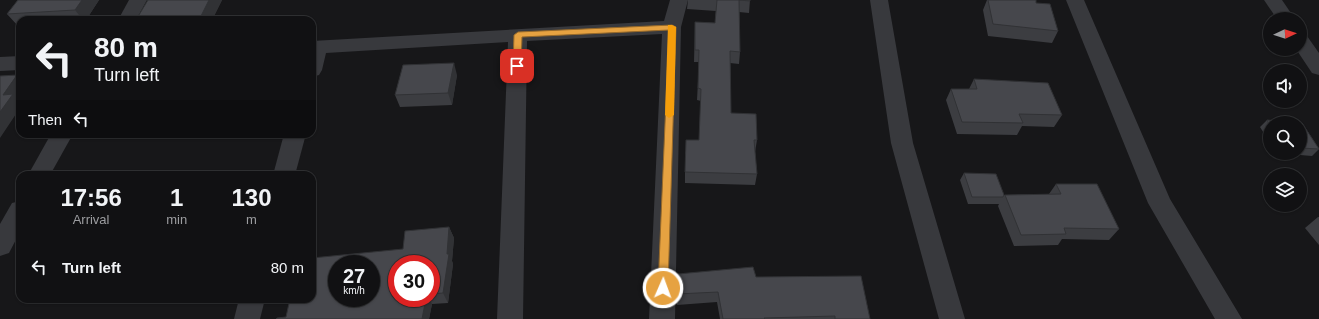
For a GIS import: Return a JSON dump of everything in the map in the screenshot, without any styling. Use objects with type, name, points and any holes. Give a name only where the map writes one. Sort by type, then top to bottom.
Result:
[{"type":"street","points":[[129,16],[138,0]]},
{"type":"street","points":[[662,319],[672,27],[679,0]]},
{"type":"street","points":[[879,0],[902,143],[952,319]]},
{"type":"street","points":[[1075,0],[1160,203],[1229,319]]},
{"type":"street","points":[[1272,0],[1281,12]]},
{"type":"street","points":[[316,47],[672,27]]},
{"type":"street","points":[[510,319],[518,35]]},
{"type":"street","points":[[1307,50],[1319,68]]},
{"type":"street","points":[[0,64],[16,63]]},
{"type":"street","points":[[41,171],[60,138]]},
{"type":"street","points":[[285,171],[294,138]]},
{"type":"street","points":[[0,246],[16,217]]},
{"type":"street","points":[[247,319],[251,303]]},
{"type":"building","points":[[18,0],[82,0],[75,10],[7,14]]},
{"type":"building","points":[[148,0],[209,0],[201,16],[138,16]]},
{"type":"building","points":[[717,0],[739,0],[740,52],[730,51],[731,113],[756,114],[757,140],[754,140],[757,174],[685,172],[686,140],[699,140],[701,89],[698,88],[699,50],[695,50],[695,22],[715,23]]},
{"type":"building","points":[[988,0],[1036,0],[1036,3],[1050,4],[1058,31],[993,24]]},
{"type":"building","points":[[454,63],[448,93],[395,95],[403,65]]},
{"type":"building","points":[[16,75],[3,95],[13,94],[0,112],[0,76]]},
{"type":"building","points":[[974,79],[1048,83],[1062,115],[1019,114],[1023,123],[962,122],[951,89],[977,89]]},
{"type":"building","points":[[1307,131],[1319,149],[1307,148]]},
{"type":"building","points":[[964,173],[996,174],[1004,195],[1003,197],[972,197]]},
{"type":"building","points":[[1056,184],[1097,184],[1119,229],[1064,228],[1066,234],[1021,235],[1005,195],[1061,194]]},
{"type":"building","points":[[449,227],[447,254],[449,254],[443,293],[440,293],[440,255],[388,255],[388,307],[424,307],[422,319],[276,319],[286,317],[289,303],[316,303],[316,258],[328,256],[328,307],[380,307],[380,255],[342,255],[403,249],[405,231]]},
{"type":"building","points":[[753,267],[756,277],[861,276],[870,319],[835,319],[835,316],[723,319],[718,292],[677,294],[678,274]]},
{"type":"slow traffic","points":[[669,115],[671,27]]},
{"type":"route","points":[[517,66],[518,35],[672,27],[663,288]]}]
